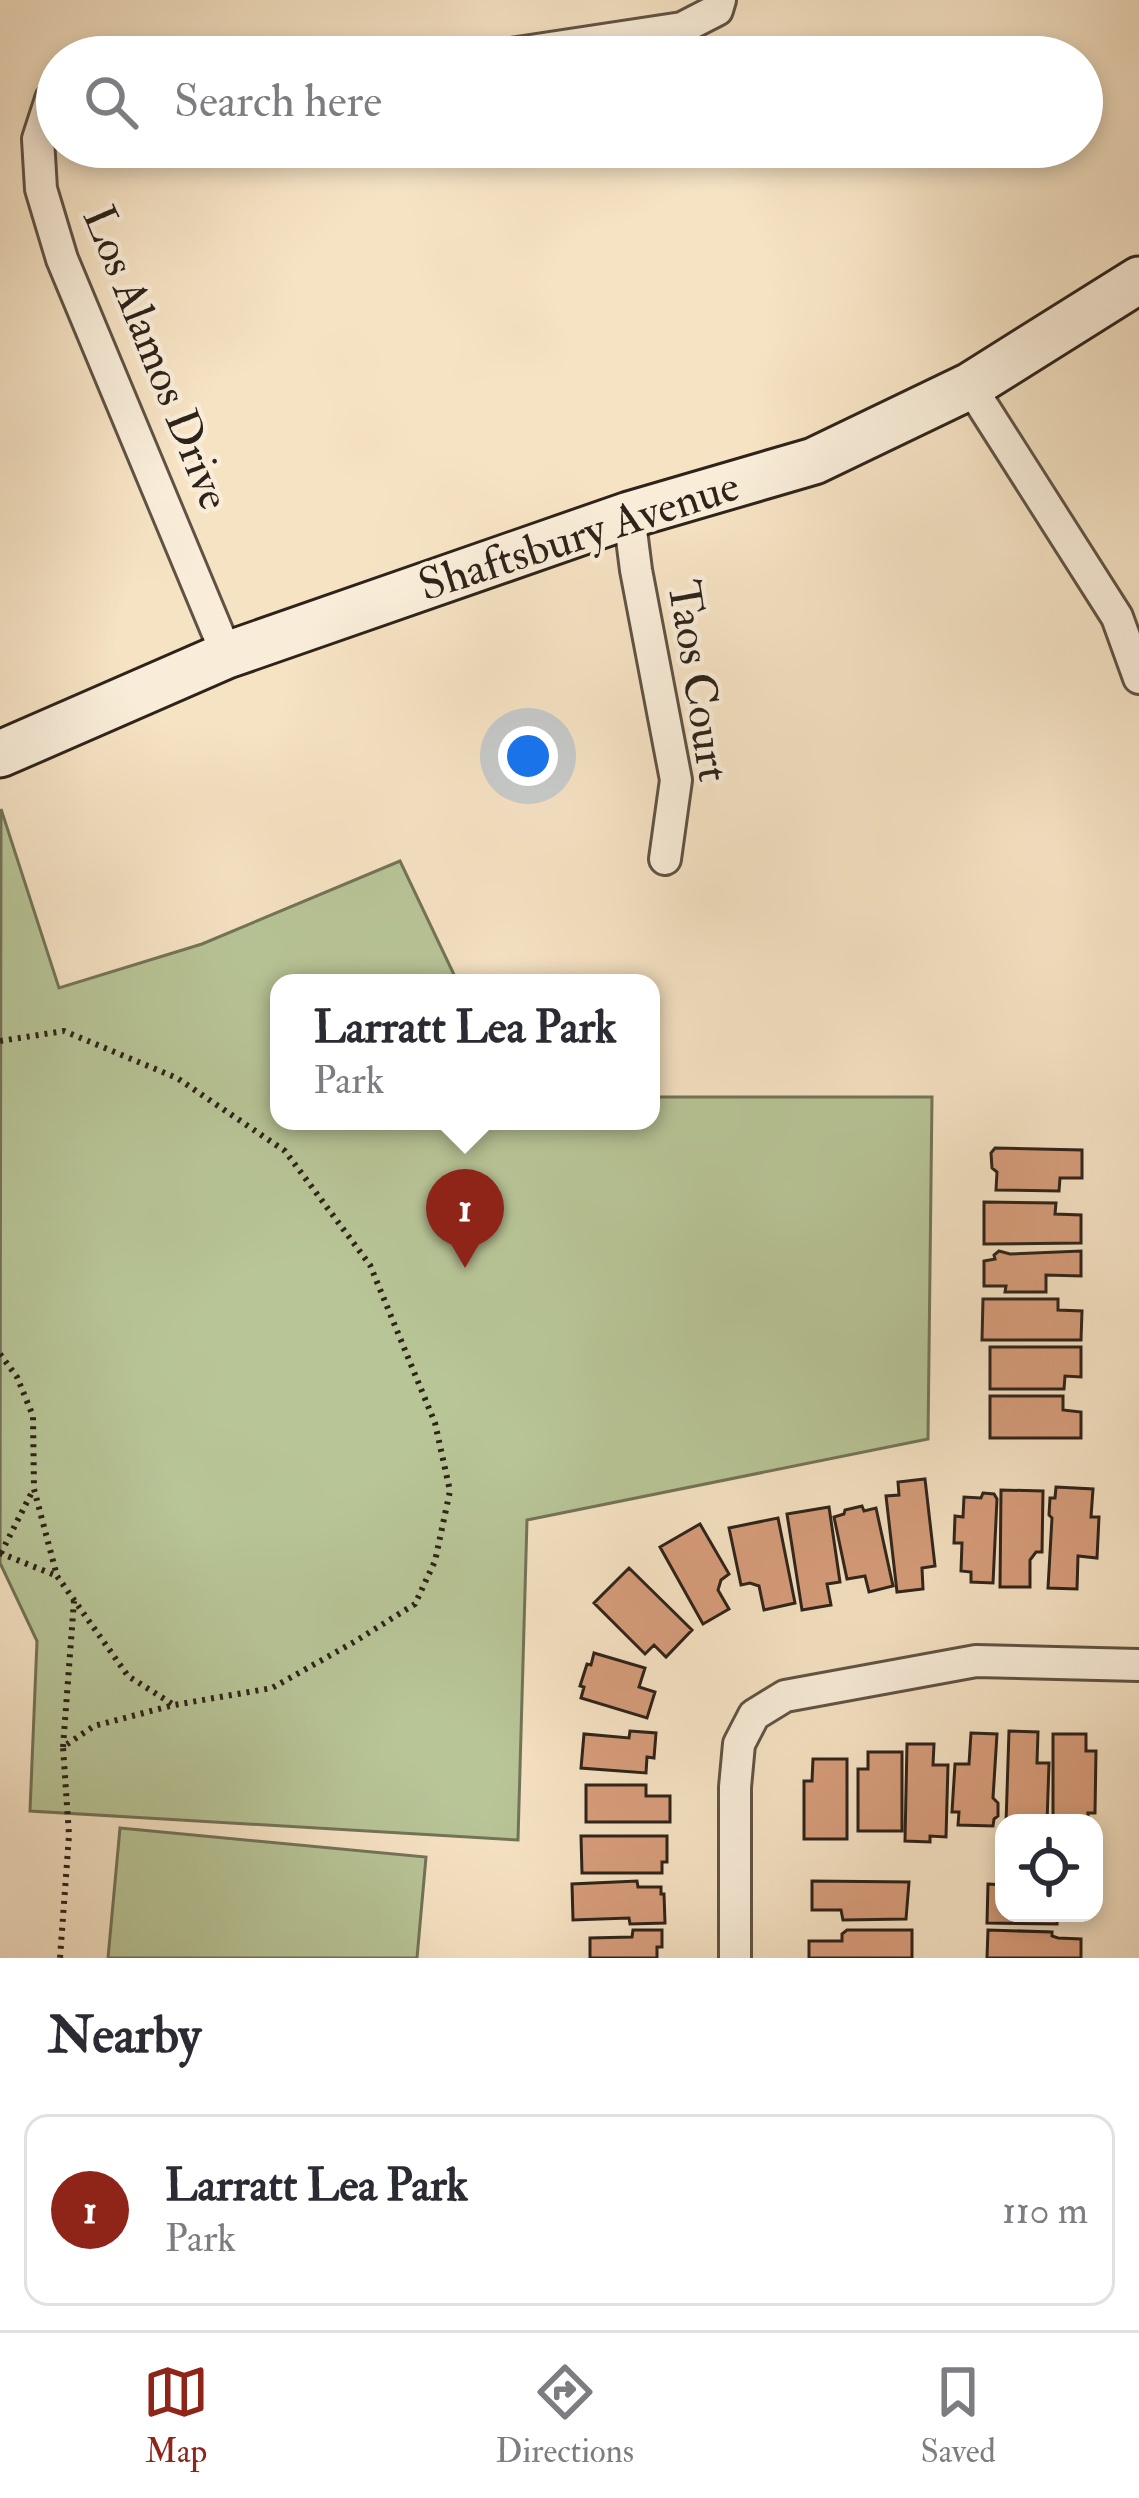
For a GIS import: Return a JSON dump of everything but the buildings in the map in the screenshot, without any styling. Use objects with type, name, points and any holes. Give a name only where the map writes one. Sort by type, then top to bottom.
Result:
[{"type":"street","points":[[629,36],[682,28],[717,10],[720,0]]},
{"type":"street","name":"Los Alamos Drive","points":[[40,168],[41,189],[62,259],[227,655]]},
{"type":"street","name":"Shaftsbury Avenue","points":[[0,754],[227,655],[629,515],[814,461],[970,386],[1139,280]]},
{"type":"street","points":[[970,386],[1117,617],[1139,678]]},
{"type":"street","name":"Taos Court","points":[[629,515],[676,780],[664,859]]},
{"type":"street","points":[[735,1958],[736,1787],[740,1744],[754,1715],[785,1696],[976,1661],[1139,1665]]},
{"type":"path","points":[[0,1041],[64,1031],[177,1078],[285,1151],[370,1265],[435,1423],[450,1491],[435,1561],[416,1604],[272,1688],[94,1726],[63,1747]]},
{"type":"path","points":[[0,1354],[17,1377],[34,1416],[34,1489],[58,1576],[128,1676],[174,1706]]},
{"type":"path","points":[[34,1489],[0,1553],[58,1576]]},
{"type":"path","points":[[60,1958],[69,1835],[63,1747],[74,1600]]},
{"type":"green space","points":[[1,809],[59,988],[202,944],[400,861],[454,974],[270,974],[270,1130],[660,1130],[660,1097],[932,1097],[928,1439],[527,1520],[518,1840],[30,1811],[37,1641],[0,1563]]},
{"type":"green space","points":[[120,1828],[426,1857],[417,1958],[108,1958]]},
{"type":"place","name":"Larratt Lea Park","points":[[465,1268]]}]
